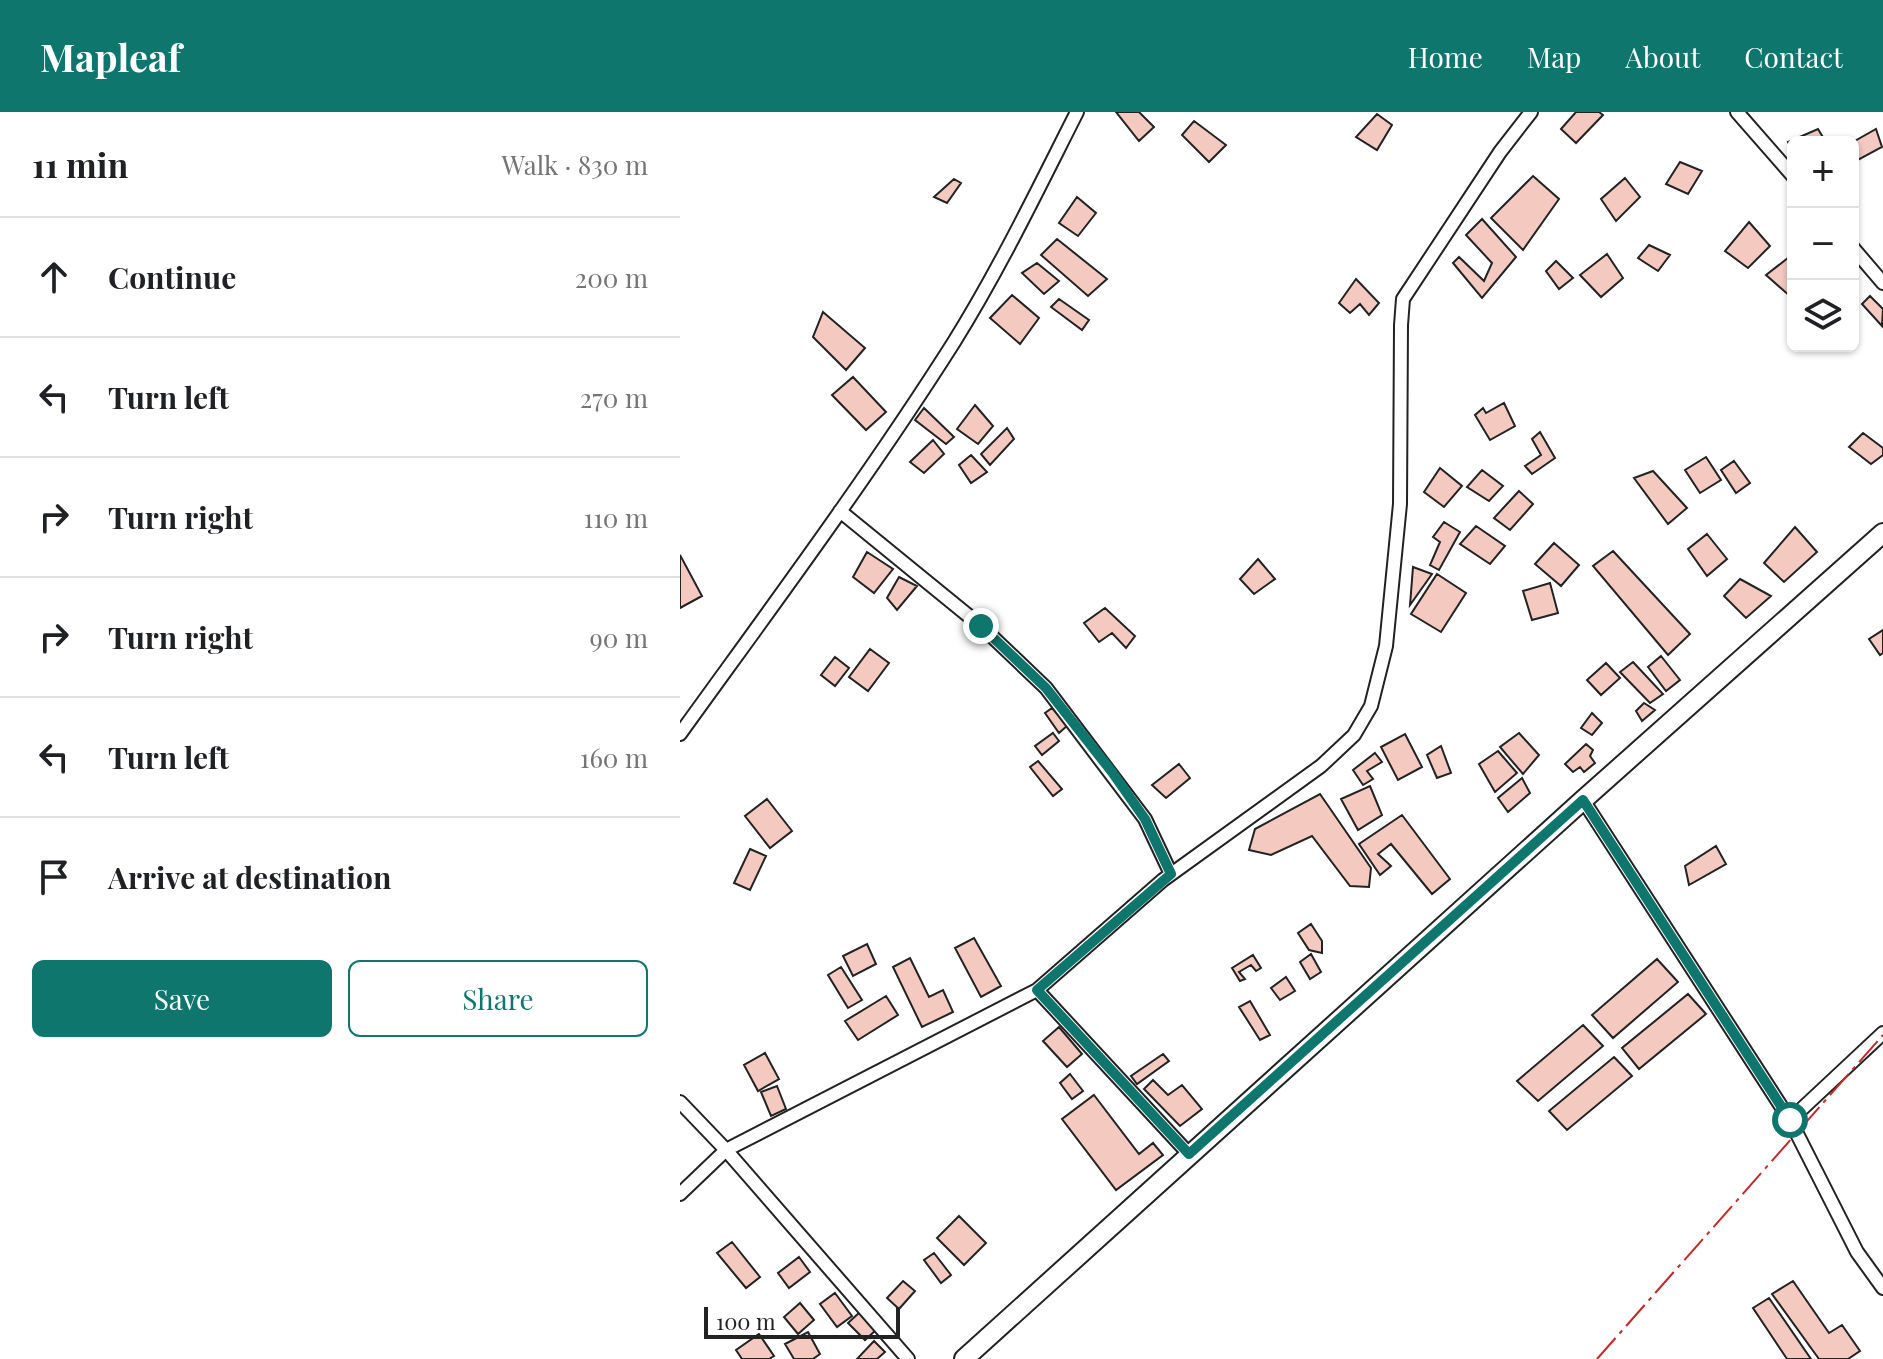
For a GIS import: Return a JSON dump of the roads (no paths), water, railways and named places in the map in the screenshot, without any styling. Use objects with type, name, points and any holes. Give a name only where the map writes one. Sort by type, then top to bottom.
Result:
[{"type":"main road","points":[[964,1359],[1883,533]]},
{"type":"street","points":[[680,734],[840,511],[955,341],[1014,237],[1077,112]]},
{"type":"street","points":[[680,1194],[726,1150],[1037,990],[1171,874],[1321,766],[1354,735],[1371,706],[1386,646],[1400,504],[1403,299],[1500,152],[1531,112]]},
{"type":"street","points":[[1737,112],[1787,169]]},
{"type":"street","points":[[1859,255],[1883,283]]},
{"type":"street","points":[[840,511],[981,626],[1046,688],[1145,819],[1171,874]]},
{"type":"street","points":[[1583,800],[1790,1120],[1857,1252],[1883,1288]]},
{"type":"street","points":[[1037,990],[1189,1154]]},
{"type":"street","points":[[1790,1120],[1883,1033]]},
{"type":"street","points":[[680,1102],[726,1150],[908,1359]]}]
